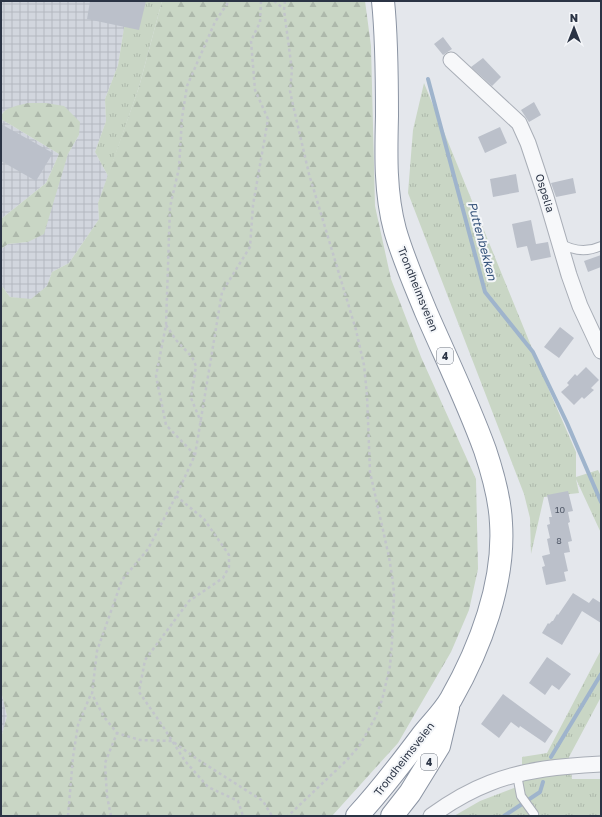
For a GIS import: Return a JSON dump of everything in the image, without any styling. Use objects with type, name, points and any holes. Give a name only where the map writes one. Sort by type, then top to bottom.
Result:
[{"type":"highway","name":"Trondheimsveien","points":[[383,1],[387,57],[387,162],[390,210],[406,262],[485,451],[496,489],[502,524],[500,565],[494,598],[479,640],[450,701],[439,746],[410,793],[392,816]]},
{"type":"highway","name":"Trondheimsveien","points":[[357,816],[388,780],[450,701]]},
{"type":"street","name":"Ospelia","points":[[451,60],[519,123],[528,143],[580,306],[601,351]]},
{"type":"street","points":[[431,816],[478,788],[490,783],[517,775],[551,768],[601,764]]},
{"type":"lane","points":[[559,242],[575,250],[586,251],[601,246]]},
{"type":"lane","points":[[517,775],[521,796],[531,811]]},
{"type":"path","points":[[195,455],[166,425],[156,376],[166,325],[170,207],[179,168],[182,118],[187,86],[215,22],[229,1]]},
{"type":"path","points":[[68,816],[73,757],[78,725],[92,694],[97,651],[122,580],[148,549],[176,496],[195,455],[222,292],[250,247],[253,205],[268,119],[256,90],[251,41],[260,22],[261,1]]},
{"type":"path","points":[[274,1],[284,10]]},
{"type":"path","points":[[285,1],[284,10],[292,70],[290,91],[293,105],[309,174],[356,330],[364,365],[367,395],[370,472],[384,530],[394,593],[390,666],[382,700],[375,718],[360,745],[347,760],[288,816]]},
{"type":"path","points":[[166,325],[176,340],[192,357],[196,366],[191,398],[201,422]]},
{"type":"path","points":[[176,496],[204,519],[229,555],[230,567],[223,578],[188,601],[145,660],[138,692],[162,725],[185,761],[208,787],[238,801],[243,816]]},
{"type":"path","points":[[92,694],[104,717],[117,733],[140,740],[172,741],[262,801],[272,816]]},
{"type":"path","points":[[111,816],[107,796],[105,763],[117,733]]},
{"type":"shaded area","points":[[1,1],[130,1],[118,65],[105,99],[106,121],[95,152],[108,176],[98,203],[99,219],[69,263],[52,272],[47,286],[31,300],[10,297],[1,285],[1,249],[8,244],[28,242],[68,154],[79,135],[4,111],[1,115]]},
{"type":"shaded area","points":[[1,119],[59,154],[46,183],[1,219]]},
{"type":"shaded area","points":[[1,691],[7,716],[1,738]]},
{"type":"green space","points":[[130,1],[162,1],[139,87],[108,176],[95,152],[106,121],[105,99],[118,65]]},
{"type":"green space","points":[[162,1],[365,1],[371,46],[375,206],[391,279],[421,357],[476,479],[478,569],[469,610],[451,652],[398,743],[332,816],[1,816],[1,738],[7,716],[1,691],[1,285],[10,297],[31,299],[47,286],[52,272],[69,263],[99,219],[98,203],[139,87]]},
{"type":"green space","points":[[424,83],[549,390],[576,452],[576,477],[598,470],[601,476],[601,533],[576,479],[579,493],[544,497],[531,554],[530,518],[524,494],[408,193],[413,130]]},
{"type":"green space","points":[[28,103],[46,103],[64,106],[80,122],[79,135],[68,154],[44,234],[28,242],[8,244],[1,249],[1,219],[46,183],[59,154],[1,119],[2,115],[7,109]]},
{"type":"green space","points":[[601,650],[601,697],[569,757],[572,779],[601,779],[601,816],[454,816],[480,801],[522,785],[522,757],[547,753]]},
{"type":"building","points":[[90,1],[146,1],[139,30],[87,19]]},
{"type":"building","points":[[443,37],[452,49],[443,55],[434,44]]},
{"type":"building","points":[[483,58],[501,77],[492,86],[471,67]]},
{"type":"building","points":[[534,102],[541,115],[529,122],[521,110]]},
{"type":"building","points":[[1,124],[53,153],[36,181],[1,161]]},
{"type":"building","points":[[500,127],[507,143],[485,153],[478,137]]},
{"type":"building","points":[[516,174],[519,192],[493,197],[490,179]]},
{"type":"building","points":[[573,178],[576,193],[556,197],[551,183]]},
{"type":"building","points":[[531,220],[536,244],[548,242],[551,257],[531,261],[527,246],[517,248],[512,224]]},
{"type":"building","points":[[601,255],[601,267],[588,272],[584,261]]},
{"type":"building","points":[[560,327],[574,338],[559,358],[544,347]]},
{"type":"building","points":[[586,367],[599,380],[591,388],[594,390],[584,399],[582,397],[574,405],[561,392],[569,385],[567,383],[575,374],[577,376]]},
{"type":"building","points":[[568,491],[573,511],[568,512],[570,522],[568,523],[572,541],[568,542],[570,552],[564,553],[568,571],[564,572],[566,581],[546,585],[542,567],[545,566],[542,556],[550,554],[547,539],[550,538],[547,525],[550,524],[549,517],[552,517],[547,495]]},
{"type":"building","points":[[573,593],[589,603],[593,598],[601,603],[601,623],[582,611],[562,645],[542,633],[548,623],[549,624],[553,621],[557,614],[558,615]]},
{"type":"building","points":[[547,657],[571,674],[559,690],[552,685],[545,695],[529,683]]},
{"type":"building","points":[[503,694],[553,731],[545,743],[520,726],[519,728],[511,722],[499,738],[481,724]]},
{"type":"waterway","name":"Puttenbekken","points":[[428,79],[485,292],[533,352],[567,423],[601,502]]},
{"type":"waterway","points":[[551,757],[601,674]]},
{"type":"waterway","points":[[504,816],[540,792],[543,782]]}]
